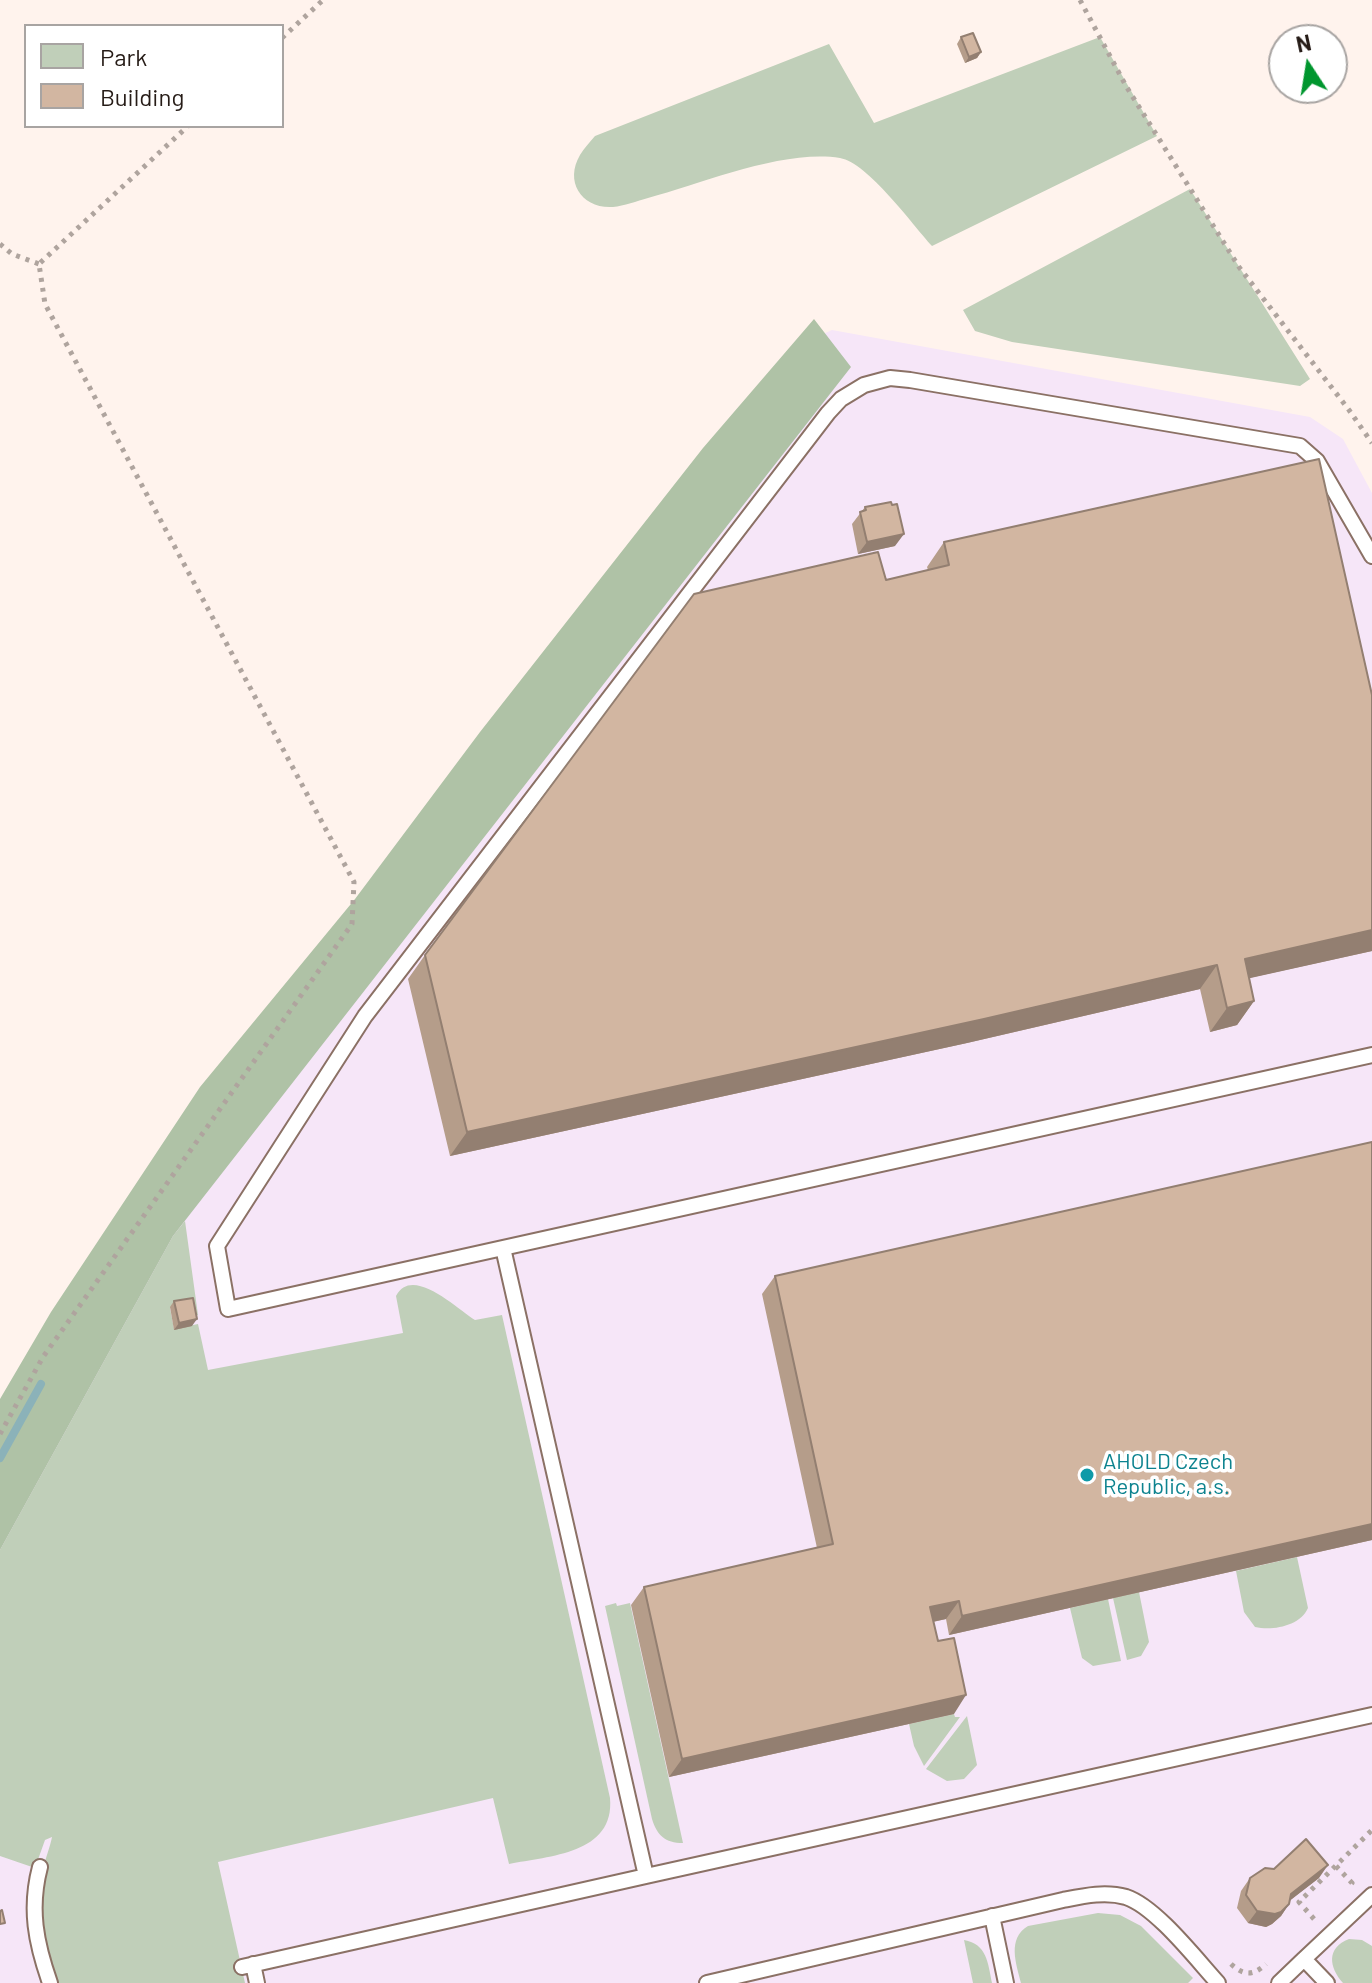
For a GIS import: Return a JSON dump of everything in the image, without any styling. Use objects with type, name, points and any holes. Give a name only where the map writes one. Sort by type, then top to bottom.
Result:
[{"type":"lane","points":[[1372,556],[1317,461],[1300,446],[910,380],[890,378],[852,390],[828,413],[741,524],[365,1016],[217,1246],[228,1309],[1372,1055]]},
{"type":"lane","points":[[503,1248],[646,1876]]},
{"type":"lane","points":[[257,1983],[248,1965],[1372,1715]]},
{"type":"lane","points":[[40,1867],[33,1899],[34,1924],[50,1983]]},
{"type":"lane","points":[[707,1983],[1080,1896],[1104,1894],[1127,1898],[1154,1915],[1218,1983]]},
{"type":"lane","points":[[1279,1983],[1372,1895]]},
{"type":"lane","points":[[992,1916],[1006,1983]]},
{"type":"lane","points":[[1304,1959],[1327,1983]]},
{"type":"path","points":[[284,36],[323,0]]},
{"type":"path","points":[[1080,0],[1126,86],[1239,267],[1372,443]]},
{"type":"path","points":[[39,264],[186,128]]},
{"type":"path","points":[[0,244],[12,254],[39,264]]},
{"type":"path","points":[[0,1434],[43,1357],[352,924],[354,882],[45,304],[39,264]]},
{"type":"path","points":[[1314,1919],[1299,1902],[1372,1830]]},
{"type":"path","points":[[1336,1866],[1352,1883],[1343,1892]]},
{"type":"path","points":[[1302,1930],[1324,1910]]},
{"type":"path","points":[[1256,1974],[1267,1963]]},
{"type":"shaded area","points":[[832,330],[1310,417],[1343,439],[1372,493],[1372,1983],[0,1983],[0,1520],[164,1214],[819,336]]},
{"type":"green space","points":[[1100,37],[1157,136],[932,246],[876,182],[851,162],[840,158],[794,158],[769,163],[613,207],[593,204],[585,199],[575,184],[576,165],[595,136],[829,44],[874,123]]},
{"type":"green space","points":[[1190,189],[1310,379],[1300,386],[1012,342],[975,331],[963,310]]},
{"type":"green space","points":[[814,319],[851,367],[173,1236],[0,1550],[0,1399],[51,1312],[200,1087],[355,899],[480,732],[703,448]]},
{"type":"green space","points":[[185,1221],[198,1315],[191,1316],[170,1308],[174,1329],[198,1324],[208,1370],[403,1333],[396,1296],[403,1288],[412,1285],[434,1292],[475,1320],[502,1315],[610,1798],[609,1817],[602,1831],[576,1849],[509,1864],[493,1798],[218,1862],[245,1983],[55,1983],[44,1941],[41,1912],[44,1868],[52,1837],[45,1840],[35,1868],[0,1856],[0,1550],[173,1236]]},
{"type":"green space","points":[[1297,1557],[1308,1608],[1299,1619],[1285,1626],[1255,1627],[1244,1612],[1236,1571]]},
{"type":"green space","points":[[1139,1592],[1149,1642],[1141,1656],[1127,1660],[1113,1598]]},
{"type":"green space","points":[[1108,1599],[1121,1661],[1093,1666],[1082,1658],[1070,1608]]},
{"type":"green space","points":[[616,1603],[617,1606],[630,1603],[683,1843],[671,1842],[663,1837],[652,1819],[605,1606]]},
{"type":"green space","points":[[954,1714],[960,1717],[924,1766],[914,1746],[909,1724]]},
{"type":"green space","points":[[967,1716],[977,1765],[964,1779],[947,1781],[926,1769]]},
{"type":"green space","points":[[1098,1913],[1120,1915],[1141,1926],[1193,1978],[1188,1983],[1021,1983],[1015,1944],[1021,1931],[1028,1926]]},
{"type":"green space","points":[[1349,1939],[1362,1940],[1372,1946],[1372,1983],[1343,1983],[1335,1971],[1333,1953],[1336,1947]]},
{"type":"green space","points":[[964,1940],[982,1950],[992,1983],[973,1983]]},
{"type":"building","points":[[973,33],[981,52],[969,57],[961,37]]},
{"type":"building","points":[[1319,459],[1372,695],[1372,930],[1245,959],[1254,1001],[1227,1008],[1217,965],[467,1132],[425,955],[694,594],[878,552],[886,580],[949,565],[944,542]]},
{"type":"building","points":[[891,502],[892,505],[897,504],[904,534],[867,542],[860,512],[866,510],[865,507]]},
{"type":"building","name":"AHOLD Czech Republic, a.s.","points":[[1372,1142],[1372,1524],[962,1616],[959,1601],[930,1607],[938,1641],[954,1638],[966,1695],[682,1759],[644,1587],[833,1544],[775,1276]]},
{"type":"building","points":[[193,1298],[197,1319],[179,1323],[174,1301]]},
{"type":"building","points":[[1306,1839],[1328,1865],[1291,1894],[1289,1904],[1281,1912],[1257,1911],[1246,1895],[1250,1878],[1265,1868],[1274,1869]]},
{"type":"building","points":[[0,1911],[5,1923],[0,1924]]},
{"type":"waterway","points":[[0,1458],[41,1384]]},
{"type":"place","name":"AHOLD Czech Republic, a.s.","points":[[1087,1475]]}]
